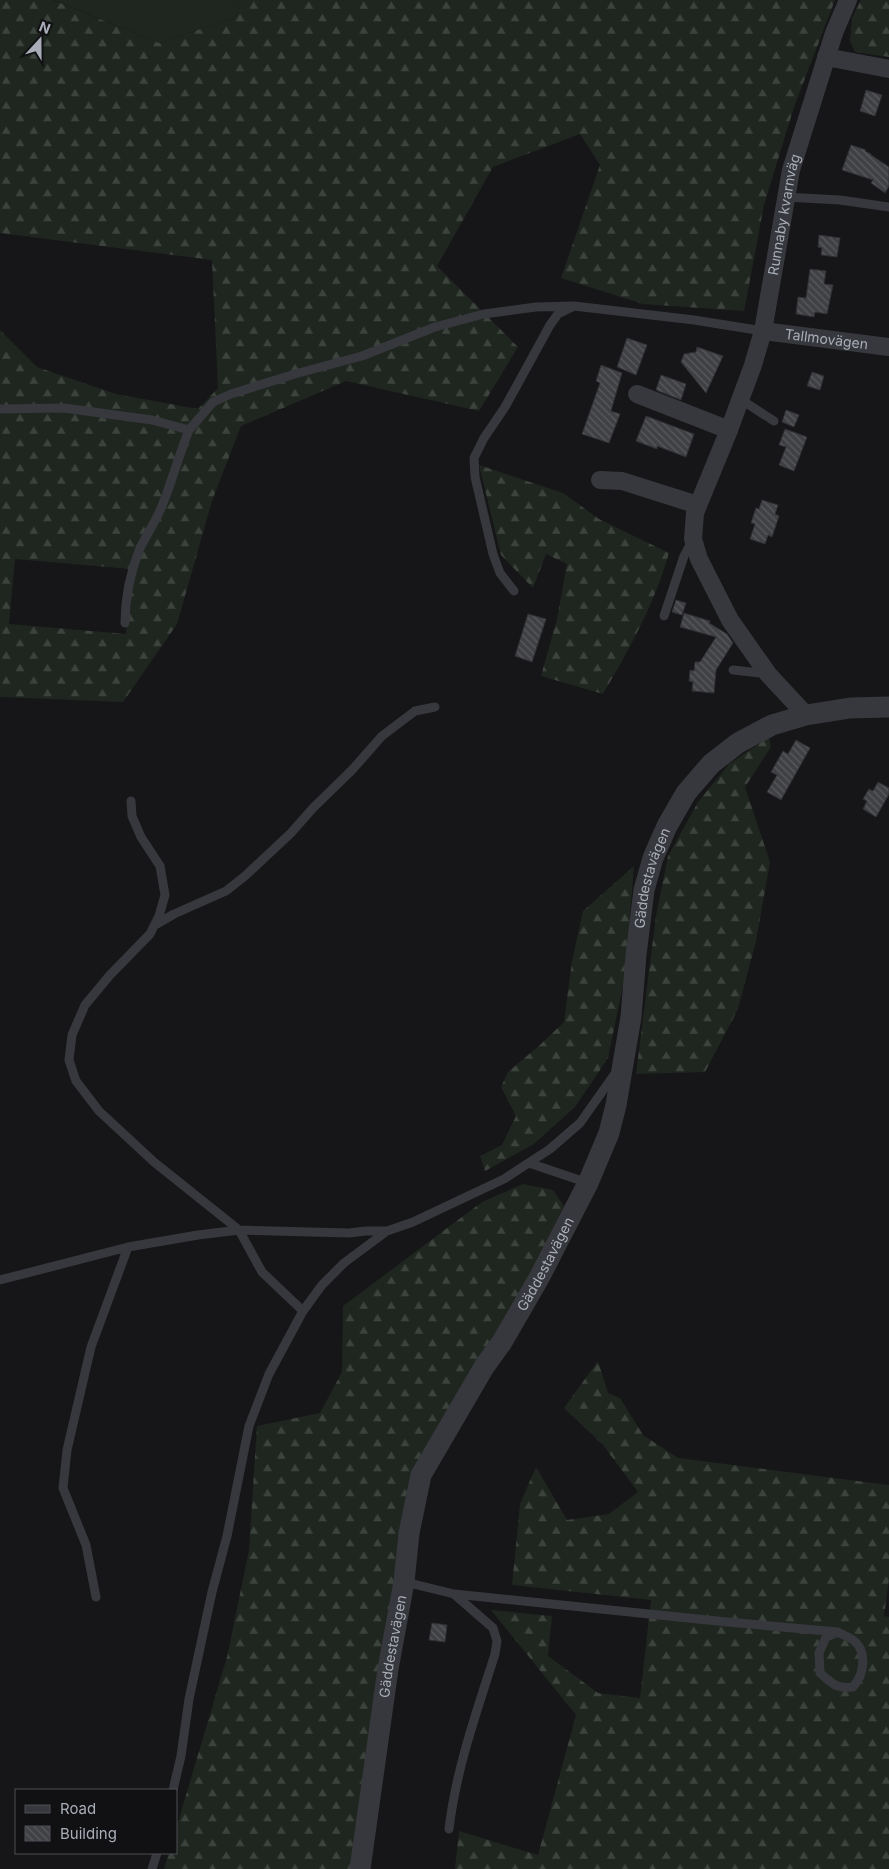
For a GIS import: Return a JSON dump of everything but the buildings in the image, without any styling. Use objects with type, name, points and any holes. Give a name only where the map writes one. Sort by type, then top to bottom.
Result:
[{"type":"street","name":"Runnaby kvarnväg","points":[[806,715],[768,674],[730,620],[699,559],[693,539],[695,513],[740,399],[763,331],[785,196],[826,56],[848,0]]},
{"type":"street","points":[[826,56],[889,69]]},
{"type":"street","name":"Tallmovägen","points":[[763,331],[889,347]]},
{"type":"street","points":[[637,394],[728,430]]},
{"type":"street","points":[[600,480],[622,481],[698,506]]},
{"type":"street","name":"Gäddestavägen","points":[[360,1869],[390,1660],[404,1582],[409,1533],[420,1474],[484,1367],[521,1310],[588,1183],[608,1133],[616,1106],[631,1017],[644,890],[653,858],[667,826],[686,793],[711,764],[738,743],[772,725],[806,715],[850,708],[889,707]]},
{"type":"lane","points":[[785,196],[840,200],[889,207]]},
{"type":"lane","points":[[125,623],[125,601],[137,556],[169,489],[189,430],[213,402],[231,394],[295,374],[362,356],[435,327],[484,314],[508,310],[574,306],[694,320],[763,331]]},
{"type":"lane","points":[[514,591],[500,573],[493,554],[475,477],[474,458],[484,438],[506,407],[550,325],[558,314],[574,306]]},
{"type":"lane","points":[[740,399],[774,421]]},
{"type":"lane","points":[[0,409],[64,408],[152,420],[189,430]]},
{"type":"lane","points":[[664,616],[684,556],[693,539]]},
{"type":"lane","points":[[733,670],[768,674]]},
{"type":"lane","points":[[153,927],[174,914],[226,891],[260,863],[291,833],[312,808],[352,770],[382,736],[415,711],[435,707]]},
{"type":"lane","points":[[131,801],[132,816],[141,837],[160,866],[165,896],[159,916],[150,934],[110,974],[86,1005],[72,1035],[69,1060],[76,1081],[98,1111],[154,1162],[239,1230],[262,1272],[303,1311]]},
{"type":"lane","points":[[173,1789],[189,1699],[212,1592],[227,1536],[249,1426],[269,1374],[303,1311],[322,1286],[344,1263],[387,1231],[413,1222],[504,1179],[550,1149],[580,1123],[613,1078],[625,1055]]},
{"type":"lane","points":[[529,1163],[588,1183]]},
{"type":"lane","points":[[0,1280],[128,1248],[198,1235],[239,1230],[349,1233],[366,1230],[387,1231]]},
{"type":"lane","points":[[96,1597],[86,1545],[64,1488],[66,1459],[71,1426],[91,1347],[128,1248]]},
{"type":"lane","points":[[404,1582],[454,1594],[838,1632],[855,1641],[861,1654],[863,1668],[859,1680],[853,1687],[841,1688],[820,1673],[819,1653],[826,1637],[838,1632]]},
{"type":"lane","points":[[449,1829],[464,1758],[497,1642],[493,1628],[454,1594]]},
{"type":"lane","points":[[152,1869],[157,1854]]},
{"type":"green space","points":[[0,0],[53,0],[159,43],[236,17],[241,0],[835,0],[794,107],[764,205],[744,311],[643,304],[561,278],[600,165],[580,134],[493,167],[437,266],[518,347],[479,411],[346,381],[241,426],[212,501],[177,624],[123,702],[0,697],[0,330],[37,367],[116,394],[198,409],[218,388],[212,260],[0,233]],"holes":[[[15,559],[131,569],[126,634],[9,624]]]},
{"type":"green space","points":[[54,0],[241,0],[236,17],[159,43]]},
{"type":"green space","points":[[861,0],[889,0],[889,57],[855,52],[850,41],[852,18]]},
{"type":"green space","points":[[479,465],[563,493],[599,519],[669,553],[649,608],[632,643],[603,694],[541,676],[557,619],[567,564],[546,554],[533,588],[501,555]]},
{"type":"green space","points":[[769,737],[771,747],[745,787],[770,862],[756,941],[738,1009],[705,1072],[636,1074],[656,916],[668,856],[698,802],[729,764]]},
{"type":"green space","points":[[634,866],[625,976],[608,1058],[575,1107],[534,1144],[485,1171],[480,1156],[502,1145],[516,1116],[501,1087],[508,1072],[564,1022],[572,961],[583,911]]},
{"type":"green space","points":[[523,1184],[553,1190],[564,1206],[527,1280],[417,1470],[357,1869],[164,1869],[169,1854],[178,1854],[178,1822],[227,1657],[249,1550],[257,1426],[320,1413],[342,1372],[343,1306],[482,1202]]},
{"type":"green space","points":[[598,1361],[608,1393],[620,1398],[643,1435],[678,1458],[889,1485],[889,1579],[884,1616],[889,1617],[889,1869],[455,1869],[459,1831],[538,1855],[576,1715],[491,1610],[552,1616],[548,1656],[598,1693],[640,1698],[651,1600],[512,1585],[520,1504],[536,1467],[567,1520],[609,1514],[638,1492],[603,1445],[564,1408]]}]
